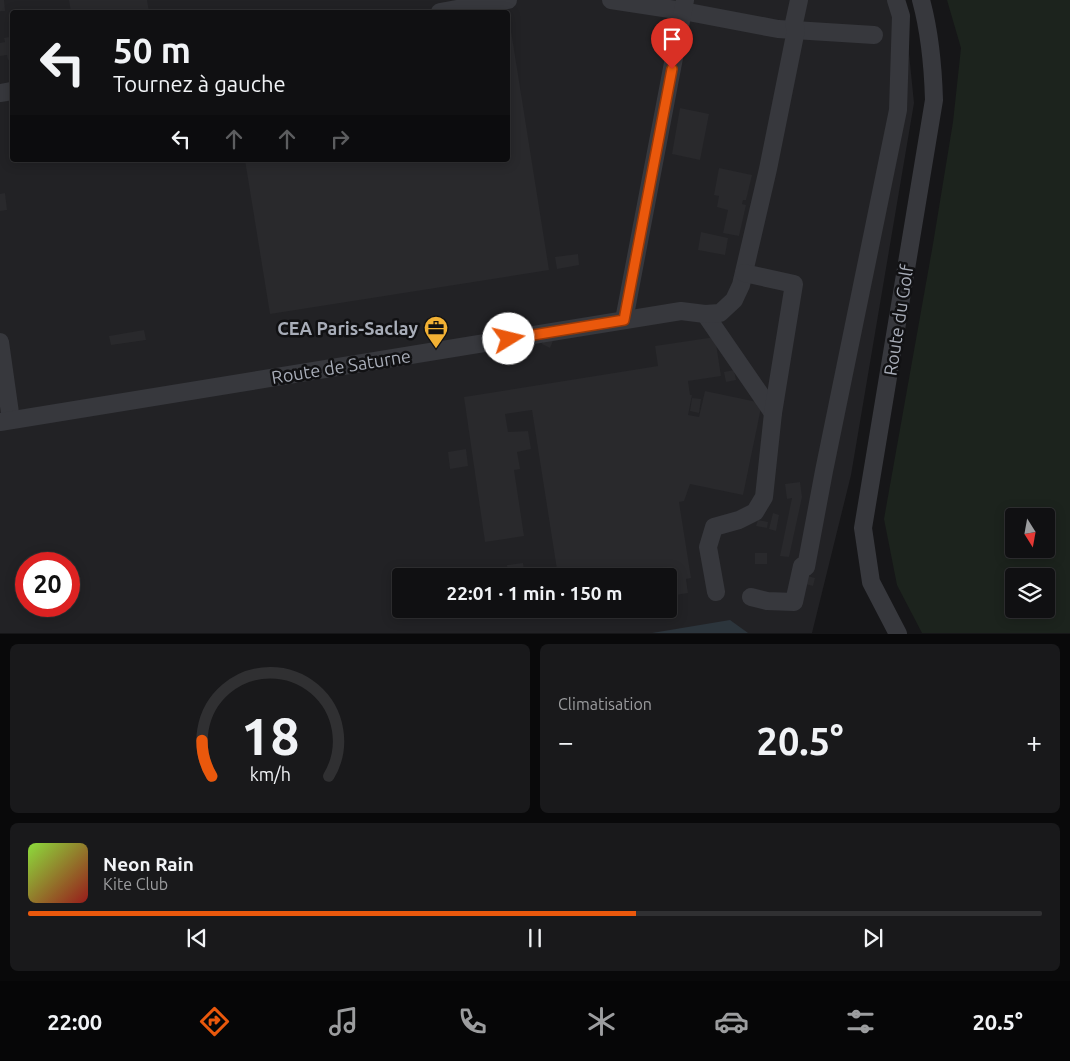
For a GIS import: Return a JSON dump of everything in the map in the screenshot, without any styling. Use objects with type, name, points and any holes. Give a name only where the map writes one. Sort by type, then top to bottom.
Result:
[{"type":"street","points":[[451,10],[508,0]]},
{"type":"street","points":[[611,0],[684,5],[778,29],[874,35]]},
{"type":"street","points":[[705,314],[720,314],[734,300],[741,285],[768,169],[796,30],[794,23],[799,0]]},
{"type":"street","points":[[751,597],[766,601],[794,602],[802,566],[806,568],[898,110],[901,16],[896,0]]},
{"type":"street","name":"Route du Golf","points":[[898,634],[871,582],[863,528],[934,100],[927,21],[921,0]]},
{"type":"street","points":[[624,320],[684,5]]},
{"type":"street","points":[[716,592],[708,547],[714,527],[739,520],[755,512],[764,497],[773,413],[794,284],[744,273]]},
{"type":"street","name":"Route de Saturne","points":[[6,421],[681,311],[705,314]]},
{"type":"street","points":[[705,314],[773,413]]},
{"type":"street","points":[[0,342],[6,421]]},
{"type":"shaded area","name":"CEA Paris-Saclay","points":[[0,0],[901,0],[905,14],[914,103],[851,475],[812,633],[0,633]]},
{"type":"shaded area","points":[[947,0],[1070,0],[1070,633],[922,633],[897,585],[884,519],[953,122],[961,48]]},
{"type":"shaded area","points":[[730,620],[748,633],[652,633]]},
{"type":"building","points":[[0,0],[4,0],[5,11],[0,11]]},
{"type":"building","points":[[69,0],[147,0],[149,10],[71,10]]},
{"type":"building","points":[[511,31],[549,270],[270,314],[245,162],[510,162]]},
{"type":"building","points":[[10,37],[10,60],[8,60],[7,55],[0,56],[0,43],[5,42],[4,38]]},
{"type":"building","points":[[680,108],[709,114],[700,160],[672,154]]},
{"type":"building","points":[[719,168],[752,175],[746,200],[743,200],[742,204],[746,205],[739,236],[723,233],[728,210],[717,207],[719,196],[714,195]]},
{"type":"building","points":[[5,193],[7,210],[0,211],[0,194]]},
{"type":"building","points":[[701,232],[728,238],[725,255],[698,250]]},
{"type":"building","points":[[578,254],[579,265],[557,269],[555,257]]},
{"type":"building","points":[[144,330],[146,340],[111,345],[109,336]]},
{"type":"building","points":[[547,333],[555,336],[550,348],[542,344]]},
{"type":"building","points":[[715,337],[721,376],[688,381],[690,395],[692,395],[688,415],[699,417],[705,391],[762,403],[743,495],[690,484],[684,501],[679,502],[691,578],[686,579],[688,593],[677,595],[677,568],[557,568],[532,410],[505,414],[508,432],[528,431],[531,449],[517,452],[520,469],[514,470],[524,536],[485,542],[464,397],[658,366],[655,346]]},
{"type":"building","points":[[734,370],[736,380],[726,382],[724,372]]},
{"type":"building","points":[[692,398],[701,399],[699,413],[690,411]]},
{"type":"building","points":[[466,449],[468,466],[450,469],[448,452]]},
{"type":"building","points":[[800,482],[802,497],[789,557],[780,556],[792,498],[787,499],[785,484]]},
{"type":"building","points":[[773,513],[779,515],[776,531],[769,529]]},
{"type":"building","points":[[758,520],[768,522],[767,528],[756,526]]},
{"type":"building","points":[[755,553],[767,553],[767,564],[755,564]]},
{"type":"building","points":[[523,563],[524,568],[507,568],[507,565]]},
{"type":"building","points":[[796,573],[815,578],[813,586],[794,581]]},
{"type":"place","name":"CEA Paris-Saclay","points":[[436,349]]},
{"type":"route","points":[[509,339],[624,320],[672,69]]}]
